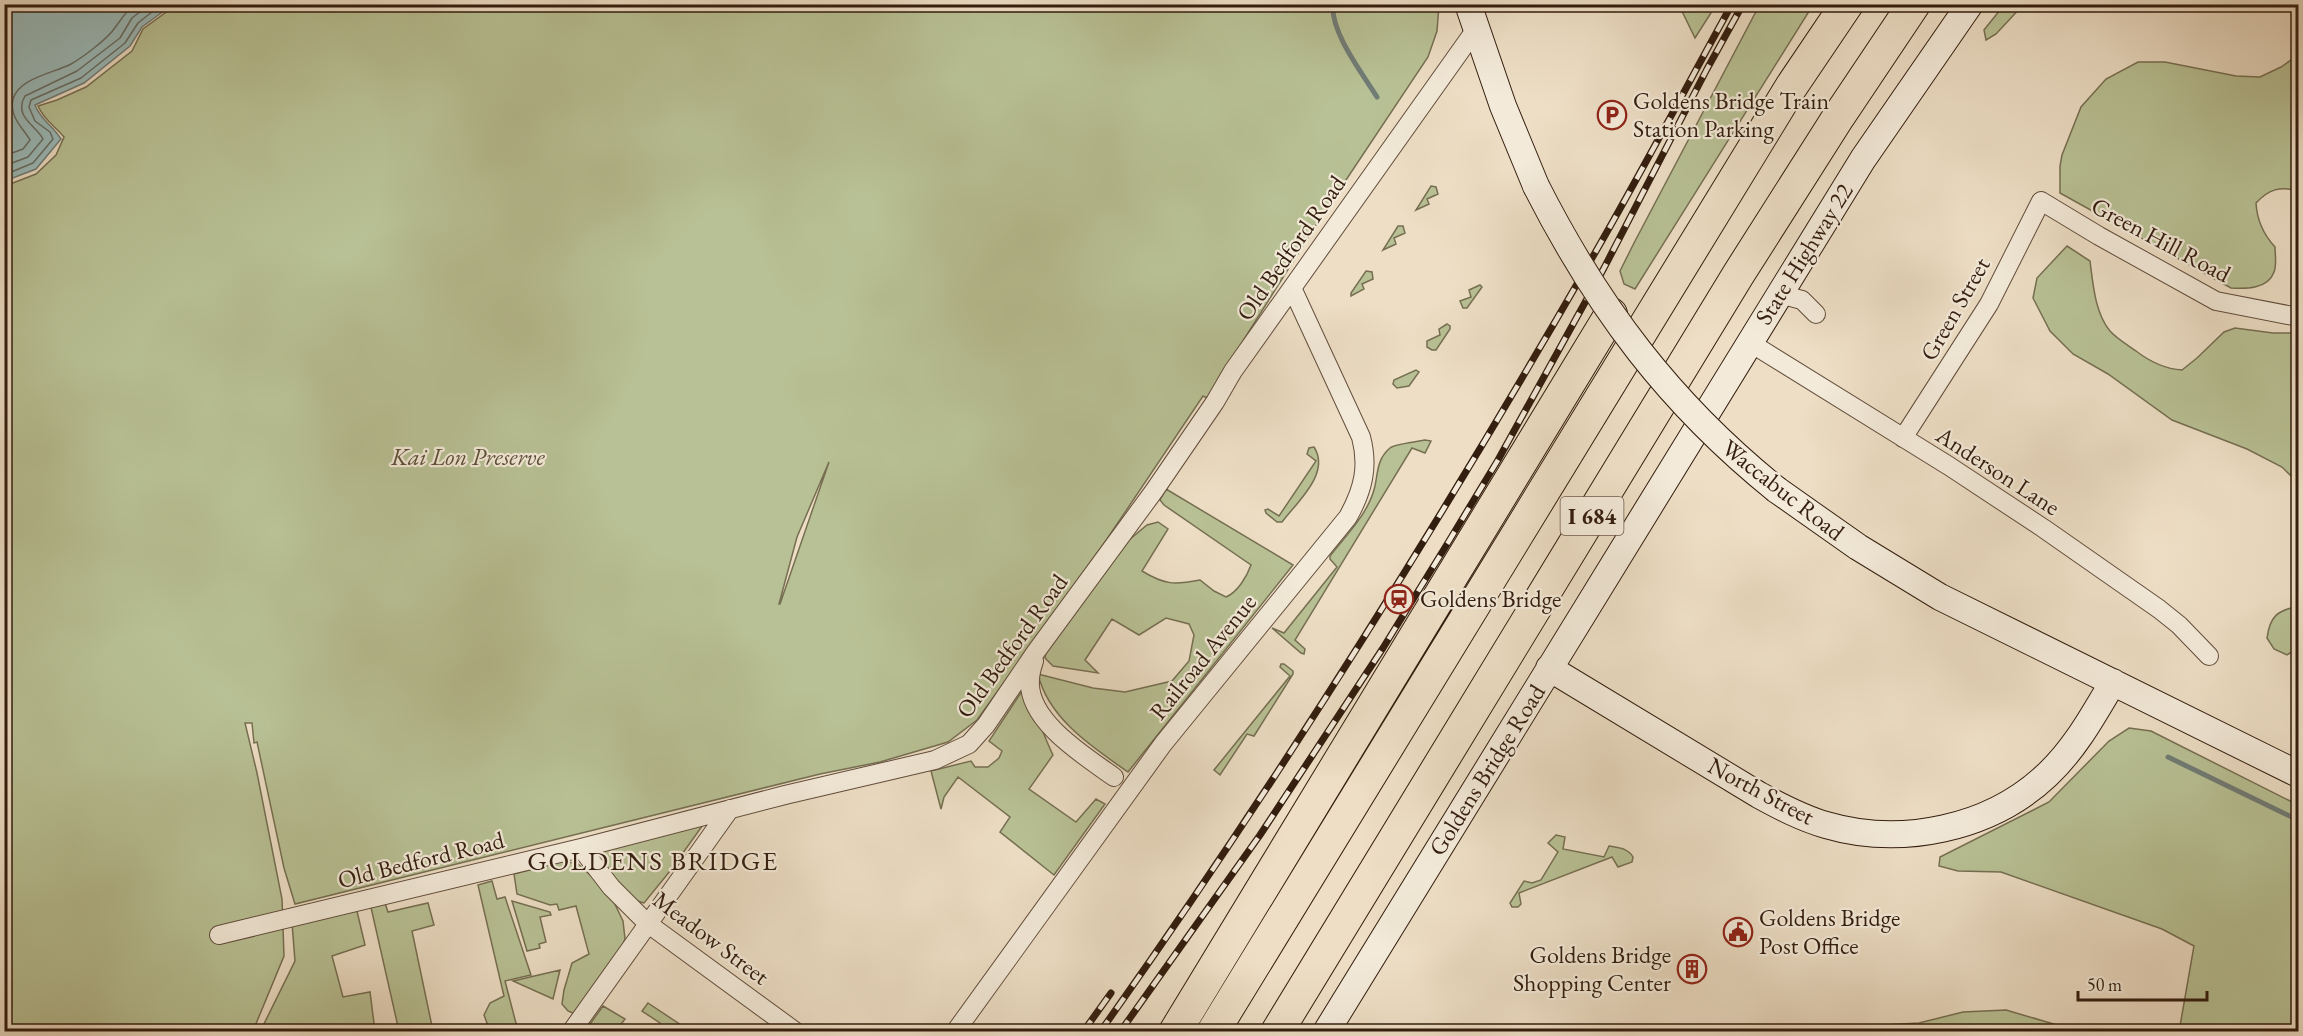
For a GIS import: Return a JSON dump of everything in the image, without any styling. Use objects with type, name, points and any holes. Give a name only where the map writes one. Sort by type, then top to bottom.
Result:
[{"type":"highway","name":"I 684","points":[[1213,1032],[1749,156],[1846,4]]},
{"type":"highway","name":"I 684","points":[[1277,1032],[1738,275],[1826,136],[1914,4]]},
{"type":"highway","points":[[1175,1032],[1611,314]]},
{"type":"main road","name":"Waccabuc Road","points":[[1468,4],[1518,146],[1558,230],[1611,314],[1640,354],[1688,409],[1743,462],[1777,490],[1897,572],[1987,621],[2298,774]]},
{"type":"main road","name":"State Highway 22","points":[[1648,509],[1863,159],[1970,4]]},
{"type":"main road","name":"Goldens Bridge Road","points":[[1326,1032],[1648,509]]},
{"type":"main road","name":"North Street","points":[[1549,668],[1794,814],[1827,825],[1860,832],[1893,835],[1929,832],[1965,822],[1996,810],[2024,794],[2048,774],[2070,748],[2113,682]]},
{"type":"street","name":"Old Bedford Road","points":[[219,935],[934,760],[969,744],[987,725],[1035,653],[1154,491],[1215,402],[1233,371],[1293,290],[1476,29]]},
{"type":"street","name":"Green Hill Road","points":[[2041,201],[2216,301],[2298,317]]},
{"type":"street","name":"Green Street","points":[[1904,438],[1989,304],[2041,201]]},
{"type":"street","name":"Railroad Avenue","points":[[955,1032],[1130,787],[1348,517],[1357,501],[1363,484],[1365,467],[1365,453],[1361,437],[1293,290]]},
{"type":"street","points":[[1779,294],[1802,300],[1816,314]]},
{"type":"street","name":"Anderson Lane","points":[[1749,342],[1904,438],[2033,522],[2179,624],[2209,656]]},
{"type":"street","points":[[1035,653],[1029,681],[1034,703],[1047,723],[1075,748],[1114,777]]},
{"type":"street","points":[[571,1032],[730,809]]},
{"type":"street","name":"Meadow Street","points":[[581,848],[611,887],[647,923],[796,1032]]},
{"type":"green space","points":[[1760,4],[1813,5],[1635,289],[1624,284],[1620,271]]},
{"type":"green space","name":"Kai Lon Preserve","points":[[176,5],[1439,5],[1437,31],[1428,57],[1316,225],[1207,398],[1203,396],[1107,539],[977,720],[948,742],[880,762],[820,774],[295,904],[284,868],[257,742],[254,743],[252,723],[245,723],[282,899],[284,956],[253,1031],[5,1031],[5,924],[11,914],[4,873],[11,857],[5,845],[5,186],[36,174],[56,155],[64,137],[46,119],[38,106],[86,87],[132,51],[143,29]],"holes":[[[829,462],[780,604],[797,537]]]},
{"type":"green space","points":[[1679,5],[1716,5],[1695,38]]},
{"type":"green space","points":[[2004,5],[2023,5],[1996,34],[1986,40],[1984,30]]},
{"type":"green space","points":[[2298,55],[2298,191],[2275,190],[2256,203],[2261,227],[2275,247],[2274,272],[2271,278],[2262,285],[2250,288],[2231,288],[2060,193],[2062,155],[2081,107],[2106,79],[2138,62],[2165,62],[2236,76],[2260,77],[2281,67]]},
{"type":"green space","points":[[1431,186],[1436,187],[1438,194],[1427,199],[1429,204],[1416,210]]},
{"type":"green space","points":[[1398,226],[1403,226],[1405,233],[1394,238],[1396,244],[1383,250]]},
{"type":"green space","points":[[2067,246],[2090,261],[2098,307],[2110,331],[2141,355],[2164,366],[2182,370],[2224,332],[2235,328],[2273,333],[2298,333],[2298,483],[2282,467],[2247,449],[2172,420],[2108,374],[2073,354],[2050,331],[2033,298],[2037,278]]},
{"type":"green space","points":[[1366,271],[1372,272],[1373,279],[1362,284],[1364,289],[1351,296],[1351,293]]},
{"type":"green space","points":[[1480,285],[1482,287],[1467,308],[1463,308],[1460,301],[1471,297],[1469,290]]},
{"type":"green space","points":[[1447,324],[1450,329],[1436,350],[1427,347],[1427,341],[1440,335],[1439,329]]},
{"type":"green space","points":[[1416,370],[1419,372],[1409,386],[1397,388],[1393,384],[1394,380]]},
{"type":"green space","points":[[1431,441],[1425,453],[1412,448],[1295,640],[1305,649],[1304,654],[1301,653],[1272,628],[1284,633],[1337,567],[1330,556],[1357,523],[1368,505],[1380,461],[1386,452],[1396,445]]},
{"type":"green space","points":[[1314,447],[1318,457],[1315,477],[1310,487],[1282,522],[1277,522],[1265,510],[1268,509],[1279,516],[1316,461],[1307,454],[1309,448]]},
{"type":"green space","points":[[1166,489],[1293,565],[1128,772],[1086,742],[1061,718],[1043,690],[1038,674],[1093,688],[1125,692],[1172,681],[1189,661],[1194,635],[1189,624],[1166,618],[1139,635],[1112,619],[1085,660],[1098,673],[1053,666],[1045,658],[1046,652],[1129,540],[1147,525],[1158,522],[1168,529],[1142,571],[1170,583],[1200,580],[1226,597],[1242,583],[1251,565],[1164,505],[1160,500]]},
{"type":"green space","points":[[2298,606],[2298,648],[2287,655],[2274,649],[2267,638],[2268,631],[2276,616]]},
{"type":"green space","points":[[1281,664],[1293,671],[1293,674],[1254,736],[1247,734],[1220,775],[1214,770],[1290,676],[1280,667]]},
{"type":"green space","points":[[1022,691],[1034,711],[1053,755],[1029,789],[1076,822],[1096,799],[1105,804],[1054,875],[1000,832],[1010,817],[958,777],[944,797],[941,809],[931,771],[971,761],[975,767],[988,767],[999,758],[1002,751],[989,741]]},
{"type":"green space","points":[[2129,728],[2151,731],[2298,805],[2298,1031],[2158,1031],[2180,1026],[2194,946],[2162,929],[2001,872],[1958,871],[1939,866],[1940,857],[2049,802],[2109,741]]},
{"type":"green space","points":[[705,822],[644,903],[629,896],[611,875],[602,851]]},
{"type":"green space","points":[[1556,835],[1565,837],[1563,849],[1604,857],[1609,846],[1616,847],[1629,852],[1633,857],[1632,862],[1618,867],[1612,857],[1519,893],[1521,904],[1518,907],[1512,907],[1510,903],[1524,881],[1532,883],[1541,880],[1558,852],[1548,843]]},
{"type":"green space","points":[[563,861],[578,864],[609,892],[623,921],[625,939],[618,958],[575,1014],[568,1011],[562,1004],[564,990],[572,963],[589,954],[576,906],[559,910],[557,904],[550,905],[517,894],[514,874]]},
{"type":"green space","points":[[492,881],[497,899],[505,897],[531,975],[505,981],[518,1031],[490,1031],[484,1015],[490,1003],[504,996],[478,885]]},
{"type":"green space","points":[[384,900],[388,912],[428,903],[434,925],[412,931],[433,1031],[399,1031],[370,903]]},
{"type":"green space","points":[[512,901],[550,912],[551,915],[540,917],[546,942],[539,944],[540,948],[527,951]]},
{"type":"green space","points":[[356,907],[365,945],[332,956],[343,997],[370,992],[375,1031],[260,1032],[295,961],[292,923]]},
{"type":"green space","points":[[560,970],[553,999],[513,981]]},
{"type":"green space","points":[[648,1003],[690,1031],[656,1031],[660,1023],[642,1011]]},
{"type":"green space","points":[[603,1006],[625,1019],[616,1031],[585,1031]]},
{"type":"green space","points":[[2006,1010],[2057,1025],[2120,1031],[1778,1031],[1919,1023],[1963,1012]]},
{"type":"water","points":[[5,4],[172,5],[142,27],[130,46],[84,83],[35,105],[61,139],[36,169],[5,181]]},
{"type":"waterway","points":[[1333,4],[1333,15],[1342,40],[1377,97]]},
{"type":"waterway","points":[[2168,757],[2298,820]]},
{"type":"railway","points":[[1100,1032],[1292,750],[1414,558],[1588,265],[1732,4]]},
{"type":"railway","points":[[1120,1032],[1260,835],[1383,648],[1446,546],[1498,460],[1604,268],[1743,4]]},
{"type":"railway","points":[[1083,1032],[1111,993]]},
{"type":"place","name":"Goldens Bridge Train Station Parking","points":[[1612,115]]},
{"type":"place","name":"Goldens Bridge","points":[[1399,599]]},
{"type":"place","name":"Goldens Bridge Post Office","points":[[1738,932]]},
{"type":"place","name":"Goldens Bridge Shopping Center","points":[[1692,969]]},
{"type":"district","name":"GOLDENS BRIDGE","points":[[653,861]]}]
